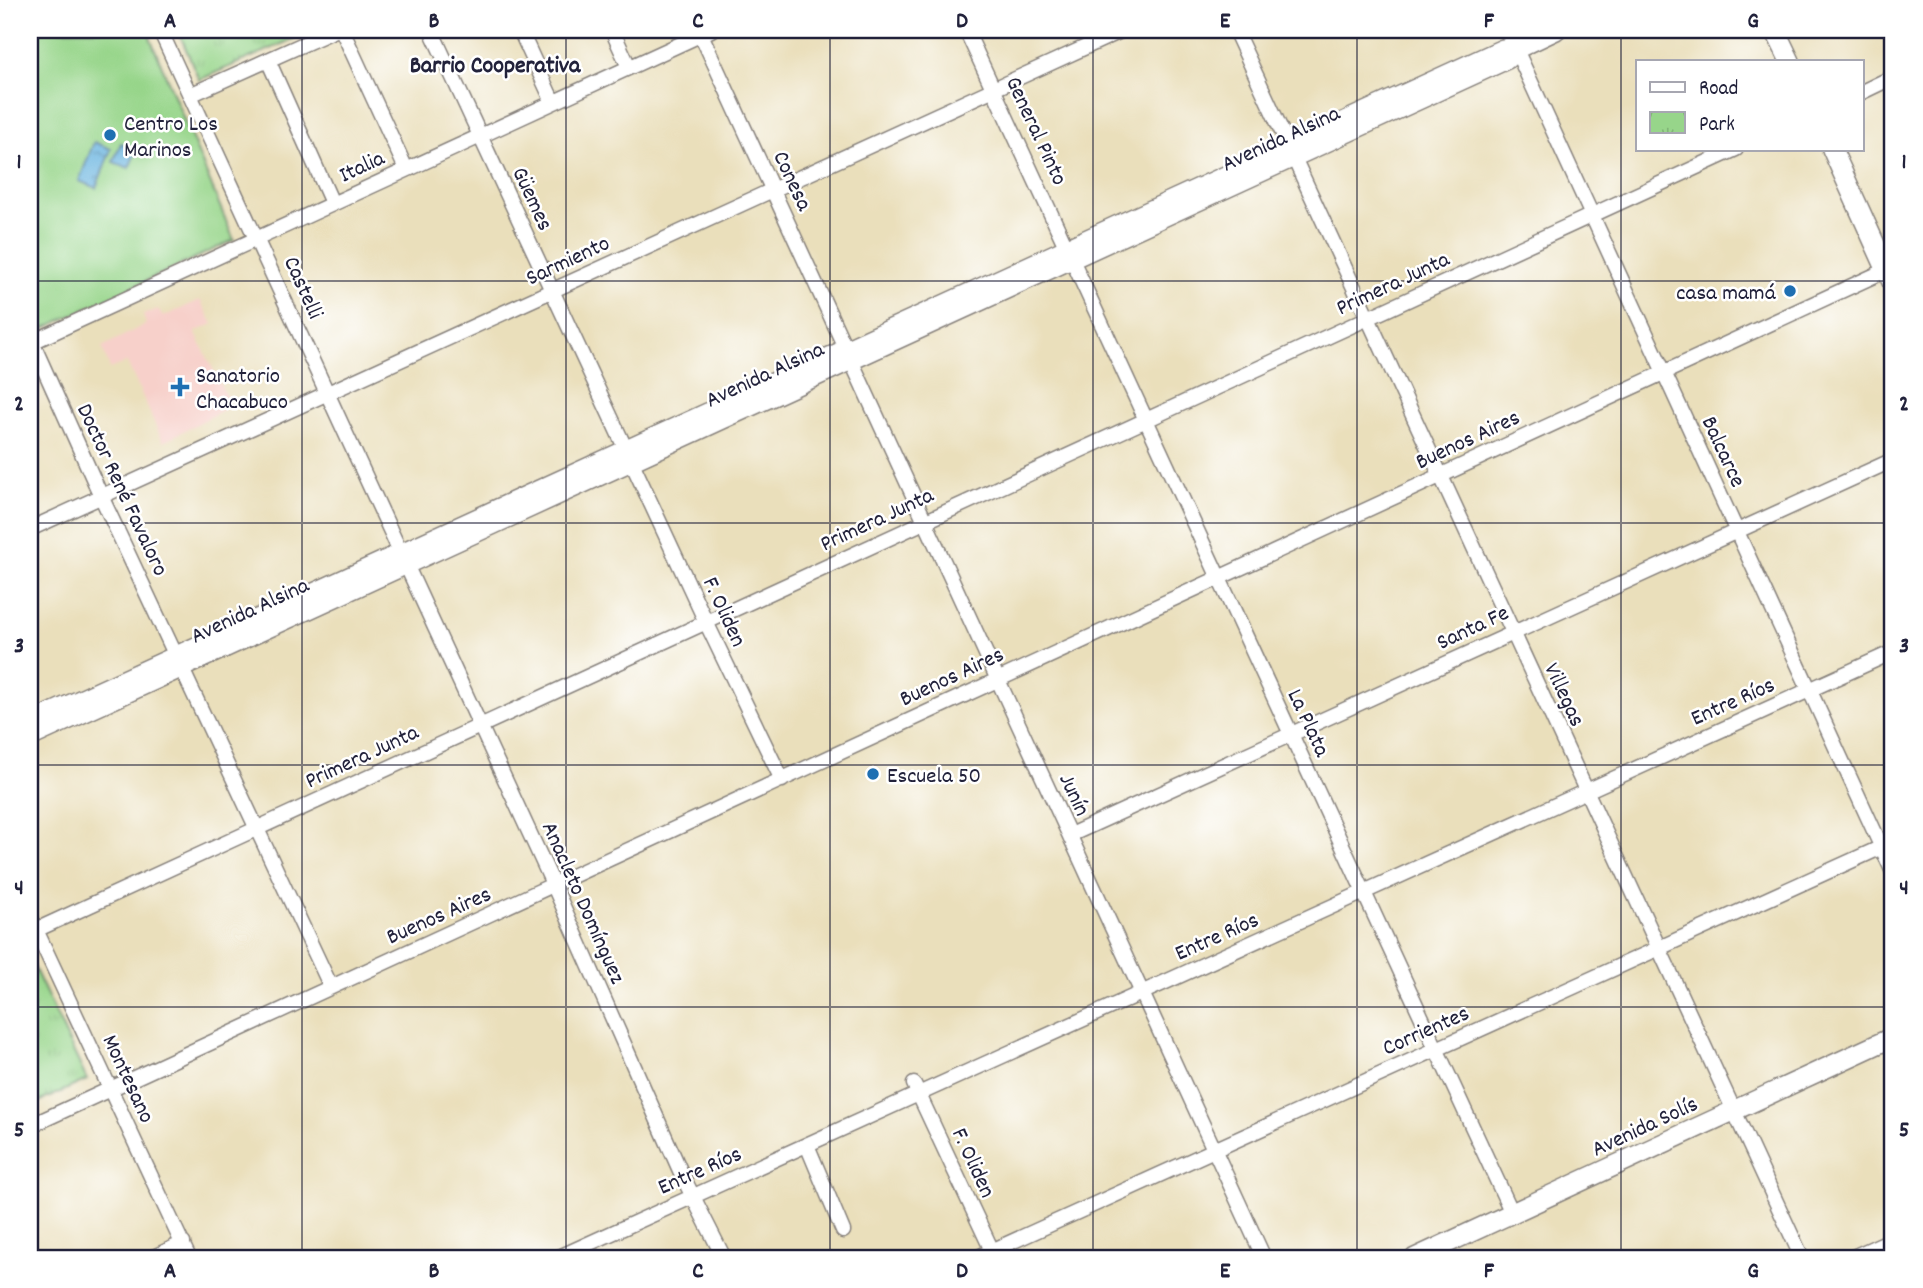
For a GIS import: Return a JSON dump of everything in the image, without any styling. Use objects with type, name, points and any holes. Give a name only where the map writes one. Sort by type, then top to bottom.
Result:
[{"type":"street","name":"Castelli","points":[[160,30],[404,559]]},
{"type":"street","points":[[190,95],[335,30]]},
{"type":"street","points":[[342,30],[406,169]]},
{"type":"street","name":"Güemes","points":[[431,30],[629,456]]},
{"type":"street","points":[[520,30],[553,102]]},
{"type":"street","points":[[612,30],[629,67]]},
{"type":"street","name":"General Pinto","points":[[967,30],[1070,254]]},
{"type":"street","name":"Sarmiento","points":[[30,529],[1124,30]]},
{"type":"street","name":"Villegas","points":[[1235,30],[1802,1258]]},
{"type":"street","name":"Balcarce","points":[[1507,30],[1810,690],[1888,845],[1893,872]]},
{"type":"street","name":"Avenida Alsina","points":[[30,723],[178,661],[1292,153],[1507,59],[1516,49],[1556,30]]},
{"type":"street","points":[[1775,30],[1790,60]]},
{"type":"street","points":[[1788,30],[1802,60]]},
{"type":"street","name":"Italia","points":[[31,343],[704,31]]},
{"type":"street","name":"Conesa","points":[[704,31],[773,190],[850,355]]},
{"type":"street","points":[[268,60],[332,203]]},
{"type":"street","points":[[1864,91],[1893,77]]},
{"type":"street","name":"Primera Junta","points":[[33,923],[256,828],[1734,150]]},
{"type":"street","points":[[1832,150],[1892,272]]},
{"type":"street","points":[[1841,150],[1892,272]]},
{"type":"street","name":"La Plata","points":[[1070,254],[1512,1213]]},
{"type":"street","name":"Buenos Aires","points":[[30,1126],[554,886],[996,678],[1664,372],[1892,272]]},
{"type":"street","name":"Doctor René Favaloro","points":[[31,343],[331,987]]},
{"type":"street","name":"Junín","points":[[850,355],[1264,1258]]},
{"type":"street","name":"F. Oliden","points":[[629,456],[782,780]]},
{"type":"street","name":"Santa Fe","points":[[1070,835],[1893,460]]},
{"type":"street","name":"Anacleto Domínguez","points":[[404,559],[554,886],[682,1175],[724,1258]]},
{"type":"street","name":"Entre Ríos","points":[[557,1258],[807,1145],[916,1089],[1142,993],[1893,652]]},
{"type":"street","name":"Avenida Alsina","points":[[30,737],[178,661]]},
{"type":"street","name":"Corrientes","points":[[976,1258],[994,1254],[1214,1150],[1888,845]]},
{"type":"street","name":"Montesano","points":[[33,923],[190,1258]]},
{"type":"street","name":"Avenida Solís","points":[[1415,1258],[1893,1037]]},
{"type":"street","name":"F. Oliden","points":[[916,1089],[994,1254]]},
{"type":"street","points":[[807,1145],[843,1231]]},
{"type":"street","points":[[1851,1258],[1893,1239]]},
{"type":"street","points":[[152,1258],[183,1243]]},
{"type":"shaded area","name":"Sanatorio Chacabuco","points":[[200,300],[213,324],[195,332],[231,406],[163,442],[127,362],[110,369],[102,347],[146,324],[143,315],[158,309],[163,317]]},
{"type":"green space","name":"Centro Los Marinos","points":[[30,30],[147,30],[234,240],[30,335]]},
{"type":"green space","points":[[178,30],[314,30],[199,80]]},
{"type":"green space","points":[[30,959],[87,1080],[30,1106]]},
{"type":"water","points":[[94,142],[111,149],[96,188],[79,181]]},
{"type":"water","points":[[121,143],[137,149],[129,168],[113,162]]},
{"type":"place","name":"Centro Los Marinos","points":[[110,135]]},
{"type":"place","name":"casa mamá","points":[[1790,291]]},
{"type":"place","name":"Sanatorio Chacabuco","points":[[180,387]]},
{"type":"place","name":"Escuela 50","points":[[873,774]]},
{"type":"district","name":"Barrio Cooperativa","points":[[495,64]]}]
